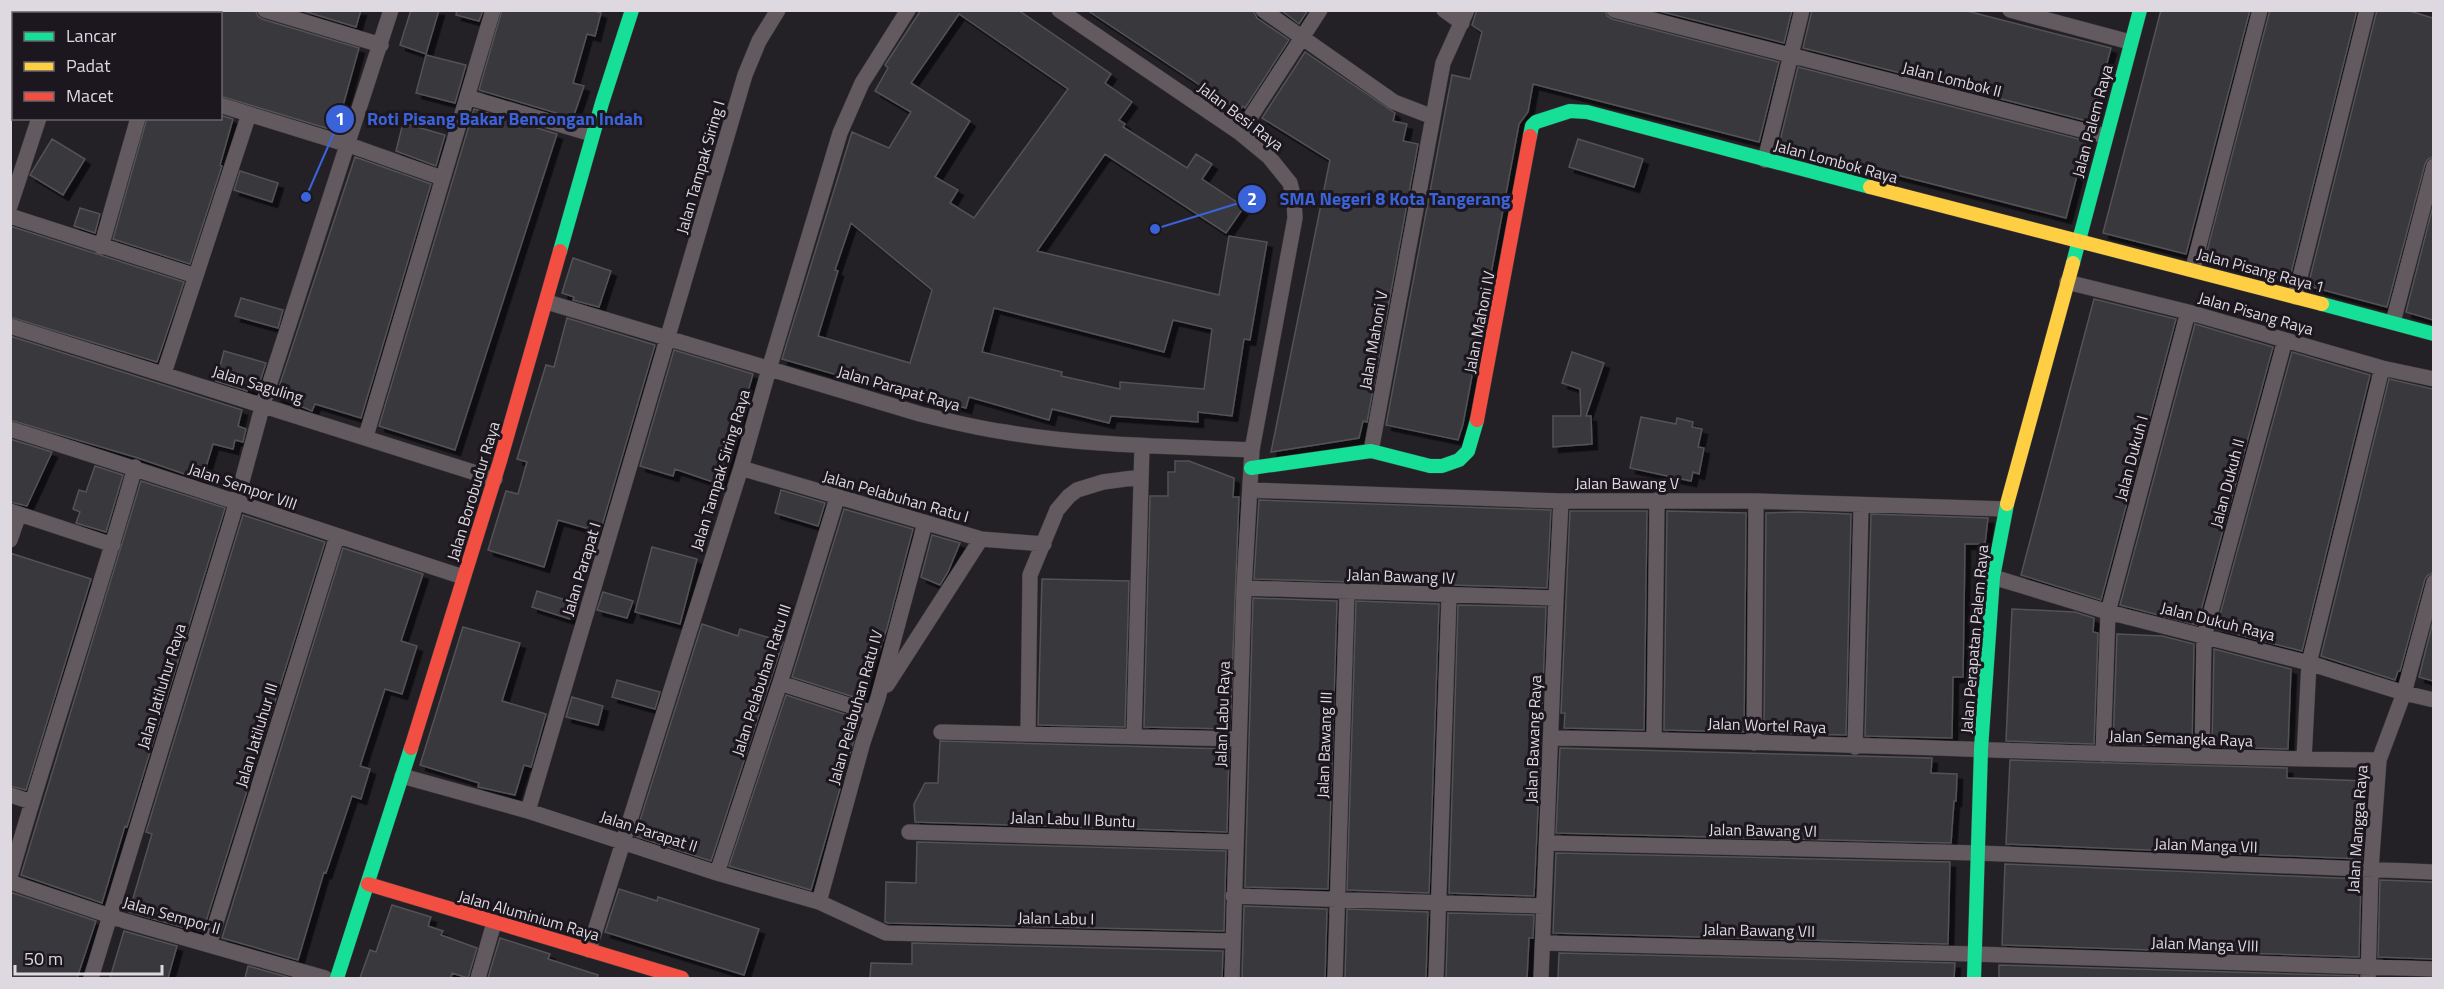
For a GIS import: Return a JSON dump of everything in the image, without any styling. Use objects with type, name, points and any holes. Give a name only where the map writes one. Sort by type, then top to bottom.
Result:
[{"type":"street","points":[[265,10],[381,45]]},
{"type":"street","name":"Jalan Jatiluhur Raya","points":[[91,978],[236,503],[263,404],[391,10]]},
{"type":"street","points":[[366,436],[493,10]]},
{"type":"street","name":"Jalan Borobudur Raya","points":[[337,978],[495,479],[547,302],[592,134],[632,10]]},
{"type":"street","name":"Jalan Tampak Siring I","points":[[669,338],[745,75],[759,41],[778,10]]},
{"type":"street","name":"Jalan Tampak Siring Raya","points":[[589,950],[741,468],[840,133],[862,83],[908,10]]},
{"type":"street","name":"Jalan Besi Raya","points":[[1059,10],[1240,133],[1269,157],[1282,170],[1290,183],[1295,218],[1252,450]]},
{"type":"street","points":[[1263,10],[1394,102],[1433,117]]},
{"type":"street","points":[[1240,133],[1320,10]]},
{"type":"street","points":[[1444,10],[1465,16]]},
{"type":"street","name":"Jalan Lombok II","points":[[1614,10],[2105,136]]},
{"type":"street","points":[[1765,160],[1803,10]]},
{"type":"street","name":"Jalan Palem Raya","points":[[2078,241],[2140,10]]},
{"type":"street","points":[[2193,268],[2260,10]]},
{"type":"street","points":[[2295,297],[2367,10]]},
{"type":"street","points":[[2012,11],[2130,42]]},
{"type":"street","name":"Jalan Mahoni V","points":[[1371,451],[1443,63],[1465,16]]},
{"type":"street","points":[[467,97],[592,134]]},
{"type":"street","points":[[222,106],[349,145],[442,178]]},
{"type":"street","name":"Jalan Lombok Raya","points":[[1561,114],[1577,110],[1587,112],[2078,241]]},
{"type":"street","points":[[164,373],[249,114]]},
{"type":"street","name":"Jalan Mahoni IV","points":[[1371,451],[1436,466],[1460,460],[1470,448],[1479,416],[1532,126],[1536,122],[1561,114]]},
{"type":"street","points":[[10,206],[38,120]]},
{"type":"street","points":[[101,247],[137,120]]},
{"type":"street","points":[[2392,322],[2433,166]]},
{"type":"street","points":[[10,216],[195,276]]},
{"type":"street","name":"Jalan Pisang Raya 1","points":[[2078,241],[2193,268],[2433,334]]},
{"type":"street","name":"Jalan Perapatan Palem Raya","points":[[1974,978],[1981,749],[1993,577],[2005,509],[2078,241]]},
{"type":"street","name":"Jalan Pisang Raya","points":[[2068,280],[2382,368],[2433,379]]},
{"type":"street","name":"Jalan Parapat Raya","points":[[547,302],[920,414],[961,424],[1006,433],[1142,446],[1252,450]]},
{"type":"street","name":"Jalan Dukuh I","points":[[2103,754],[2108,612],[2188,312]]},
{"type":"street","name":"Jalan Saguling","points":[[10,326],[366,436],[495,479]]},
{"type":"street","name":"Jalan Parapat I","points":[[528,811],[669,338]]},
{"type":"street","name":"Jalan Dukuh II","points":[[2202,756],[2204,637],[2285,340]]},
{"type":"street","points":[[2304,759],[2309,663],[2382,368]]},
{"type":"street","name":"Jalan Sempor VIII","points":[[10,429],[135,467],[236,503],[464,577]]},
{"type":"street","points":[[1134,736],[1142,446]]},
{"type":"street","name":"Jalan Labu Raya","points":[[1232,978],[1244,588],[1252,450]]},
{"type":"street","points":[[1251,468],[1371,451]]},
{"type":"street","points":[[10,877],[135,467]]},
{"type":"street","name":"Jalan Pelabuhan Ratu I","points":[[741,468],[981,539],[1044,543]]},
{"type":"street","points":[[1028,734],[1030,575],[1057,510],[1069,496],[1090,485],[1141,477]]},
{"type":"street","name":"Jalan Bawang V","points":[[1250,490],[1561,501],[1756,501],[2005,509]]},
{"type":"street","name":"Jalan Pelabuhan Ratu III","points":[[717,873],[780,683],[837,498]]},
{"type":"street","points":[[1654,739],[1657,500]]},
{"type":"street","name":"Jalan Bawang Raya","points":[[1541,978],[1561,501]]},
{"type":"street","points":[[1754,743],[1756,501]]},
{"type":"street","points":[[1855,747],[1861,506]]},
{"type":"street","points":[[10,540],[15,513],[113,545]]},
{"type":"street","name":"Jalan Pelabuhan Ratu IV","points":[[819,902],[926,523]]},
{"type":"street","name":"Jalan Jatiluhur III","points":[[209,945],[337,536]]},
{"type":"street","points":[[878,698],[981,539]]},
{"type":"street","name":"Jalan Dukuh Raya","points":[[1993,577],[2108,612],[2309,663],[2433,700]]},
{"type":"street","name":"Jalan Mangga Raya","points":[[2368,973],[2371,869],[2379,760],[2404,693],[2433,583]]},
{"type":"street","name":"Jalan Bawang IV","points":[[1244,588],[1556,598]]},
{"type":"street","name":"Jalan Bawang III","points":[[1335,978],[1347,592]]},
{"type":"street","points":[[1436,978],[1449,596]]},
{"type":"street","points":[[780,683],[873,713]]},
{"type":"street","points":[[941,732],[1239,739]]},
{"type":"street","name":"Jalan Wortel Raya","points":[[1552,738],[1981,749]]},
{"type":"street","name":"Jalan Semangka Raya","points":[[1981,749],[2379,760]]},
{"type":"street","name":"Jalan Parapat II","points":[[402,776],[528,811],[717,873],[819,902],[882,930]]},
{"type":"street","points":[[10,795],[32,802]]},
{"type":"street","name":"Jalan Labu II Buntu","points":[[909,832],[1235,842]]},
{"type":"street","name":"Jalan Bawang VI","points":[[1547,843],[1978,853]]},
{"type":"street","name":"Jalan Manga VII","points":[[1978,853],[2433,872]]},
{"type":"street","name":"Jalan Sempor II","points":[[10,882],[110,915],[325,978]]},
{"type":"street","name":"Jalan Aluminium Raya","points":[[368,884],[682,978]]},
{"type":"street","points":[[1233,896],[1545,906]]},
{"type":"street","points":[[478,978],[494,923]]},
{"type":"street","name":"Jalan Labu I","points":[[882,930],[886,933],[1232,941]]},
{"type":"street","name":"Jalan Bawang VII","points":[[1544,943],[1974,954]]},
{"type":"street","name":"Jalan Manga VIII","points":[[1974,954],[2368,973],[2433,969]]},
{"type":"building","points":[[220,10],[255,10],[262,19],[359,48],[336,131],[222,97],[222,12]]},
{"type":"building","points":[[300,10],[361,10],[356,27]]},
{"type":"building","points":[[411,10],[439,10],[426,54],[400,45]]},
{"type":"building","points":[[457,10],[483,10],[479,21],[456,15]]},
{"type":"building","points":[[502,10],[592,10],[601,13],[595,36],[587,34],[573,83],[584,86],[573,118],[479,90]]},
{"type":"building","points":[[921,10],[1018,10],[1111,74],[1105,83],[1132,102],[1119,120],[1125,124],[1123,127],[1187,168],[1196,154],[1212,164],[1202,179],[1244,207],[1226,233],[1105,154],[1037,251],[1219,295],[1229,236],[1267,242],[1250,340],[1244,339],[1232,416],[1198,412],[1198,422],[1111,416],[1109,423],[1052,409],[1049,420],[969,397],[966,408],[932,399],[931,402],[782,359],[852,132],[889,148],[911,112],[875,91],[888,68],[885,65]],"holes":[[[959,14],[1068,89],[974,218],[950,203],[958,190],[935,177],[970,121],[911,83]],[[851,223],[932,290],[910,363],[818,336],[838,271],[835,270]],[[994,308],[1164,352],[1173,320],[1212,329],[1204,389],[1120,382],[1120,389],[1061,376],[1062,372],[982,352]]]},
{"type":"building","points":[[1087,10],[1253,10],[1257,18],[1289,40],[1245,108],[1243,106],[1239,111]]},
{"type":"building","points":[[1281,10],[1308,10],[1299,24]]},
{"type":"building","points":[[1477,10],[1605,10],[1607,16],[1612,19],[1779,62],[1759,142],[1533,84],[1528,112],[1519,124],[1463,424],[1458,440],[1386,425],[1452,75],[1470,79],[1482,32],[1472,25]]},
{"type":"building","points":[[1655,10],[1792,10],[1784,43]]},
{"type":"building","points":[[1812,10],[1963,10],[2111,48],[2091,122],[1803,48]]},
{"type":"building","points":[[2161,10],[2250,10],[2186,254],[2103,233]]},
{"type":"building","points":[[2270,10],[2357,10],[2289,281],[2205,259]]},
{"type":"building","points":[[2377,10],[2406,10],[2433,18],[2433,157],[2425,164],[2387,307],[2308,286]]},
{"type":"building","points":[[1305,52],[1395,113],[1393,121],[1407,124],[1403,141],[1418,144],[1367,422],[1363,421],[1359,438],[1271,452],[1330,160],[1262,118]]},
{"type":"building","points":[[426,55],[466,65],[455,103],[416,93]]},
{"type":"building","points":[[1798,67],[2086,141],[2066,218],[1779,145]]},
{"type":"building","points":[[474,109],[557,134],[455,450],[379,426]]},
{"type":"building","points":[[222,116],[233,119],[220,165],[222,166],[190,264],[113,239],[146,120],[222,120]]},
{"type":"building","points":[[403,123],[445,135],[436,166],[396,151]]},
{"type":"building","points":[[52,139],[85,159],[63,195],[30,175]]},
{"type":"building","points":[[1578,139],[1643,159],[1634,187],[1569,167]]},
{"type":"building","points":[[355,157],[431,184],[361,418],[315,404],[312,411],[276,396]]},
{"type":"building","points":[[240,171],[278,183],[272,202],[234,190]]},
{"type":"building","points":[[2433,206],[2433,320],[2406,312]]},
{"type":"building","points":[[80,208],[100,214],[95,233],[74,226]]},
{"type":"building","points":[[10,226],[184,282],[157,362],[10,317]]},
{"type":"building","points":[[573,258],[611,271],[599,307],[573,300],[574,297],[562,293]]},
{"type":"building","points":[[241,298],[283,310],[278,328],[235,316]]},
{"type":"building","points":[[2094,299],[2176,319],[2101,600],[2021,575]]},
{"type":"building","points":[[567,318],[655,345],[600,532],[558,520],[544,567],[488,550],[506,491],[518,494],[527,462],[517,459],[546,365],[554,367]]},
{"type":"building","points":[[2195,324],[2273,347],[2197,625],[2120,605]]},
{"type":"building","points":[[10,336],[242,410],[238,426],[246,429],[243,442],[235,440],[233,449],[213,444],[202,480],[138,458],[10,420]]},
{"type":"building","points":[[674,350],[753,374],[747,395],[749,396],[719,484],[675,469],[673,476],[640,466]]},
{"type":"building","points":[[224,351],[266,363],[257,391],[247,388],[247,391],[216,381]]},
{"type":"building","points":[[1572,352],[1604,363],[1586,416],[1591,416],[1592,444],[1553,447],[1553,416],[1581,416],[1580,389],[1562,383]]},
{"type":"building","points":[[2292,352],[2370,375],[2302,651],[2216,629]]},
{"type":"building","points":[[2389,379],[2433,389],[2433,573],[2425,579],[2400,671],[2395,680],[2321,656]]},
{"type":"building","points":[[1641,417],[1676,424],[1677,418],[1693,422],[1692,427],[1702,429],[1698,447],[1704,448],[1699,474],[1693,472],[1691,481],[1630,468]]},
{"type":"building","points":[[10,439],[52,452],[27,506],[10,502]]},
{"type":"building","points":[[1175,461],[1189,461],[1234,478],[1233,497],[1239,497],[1230,729],[1144,727],[1150,496],[1168,496],[1168,472],[1175,472]]},
{"type":"building","points":[[95,466],[123,475],[106,532],[76,523],[80,512],[73,509],[79,490],[86,492]]},
{"type":"building","points":[[141,481],[225,508],[102,903],[21,875]]},
{"type":"building","points":[[781,490],[825,503],[818,526],[775,513]]},
{"type":"building","points":[[1259,500],[1551,510],[1547,588],[1254,579]]},
{"type":"building","points":[[844,509],[913,529],[887,628],[863,700],[792,677]]},
{"type":"building","points":[[1570,511],[1647,511],[1644,730],[1564,728],[1565,713],[1561,713]]},
{"type":"building","points":[[1667,511],[1746,513],[1744,732],[1664,730]]},
{"type":"building","points":[[1766,513],[1851,514],[1846,735],[1764,733]]},
{"type":"building","points":[[1871,514],[1988,518],[1985,544],[1965,544],[1963,677],[1953,677],[1952,738],[1865,736]]},
{"type":"building","points":[[243,515],[325,542],[203,931],[183,924],[182,927],[129,912],[152,834],[146,832]]},
{"type":"building","points":[[932,535],[960,543],[940,585],[921,577]]},
{"type":"building","points":[[652,547],[697,559],[680,624],[635,612]]},
{"type":"building","points":[[343,548],[423,574],[401,641],[417,646],[402,694],[385,689],[360,766],[370,769],[361,799],[352,796],[326,873],[324,872],[298,960],[222,938]]},
{"type":"building","points":[[10,553],[91,579],[26,790],[10,786]]},
{"type":"building","points":[[1042,579],[1129,581],[1125,727],[1038,725]]},
{"type":"building","points":[[537,591],[575,603],[570,619],[532,607]]},
{"type":"building","points":[[603,592],[633,601],[627,618],[597,610]]},
{"type":"building","points":[[1253,598],[1337,601],[1328,889],[1245,887]]},
{"type":"building","points":[[1356,601],[1439,604],[1429,893],[1347,890]]},
{"type":"building","points":[[1458,605],[1546,607],[1542,712],[1536,712],[1535,742],[1541,742],[1534,896],[1449,893]]},
{"type":"building","points":[[2012,609],[2075,612],[2094,618],[2093,632],[2098,633],[2094,744],[2006,741]]},
{"type":"building","points":[[2433,621],[2433,681],[2419,677]]},
{"type":"building","points":[[702,624],[738,636],[740,629],[783,642],[711,861],[635,836]]},
{"type":"building","points":[[463,627],[520,643],[502,701],[546,714],[531,767],[524,765],[515,795],[478,787],[479,783],[420,765]]},
{"type":"building","points":[[2117,634],[2162,636],[2194,644],[2192,746],[2113,744]]},
{"type":"building","points":[[2214,649],[2291,669],[2288,749],[2212,747]]},
{"type":"building","points":[[617,680],[660,692],[655,709],[612,697]]},
{"type":"building","points":[[786,695],[860,719],[811,890],[729,866]]},
{"type":"building","points":[[572,697],[603,706],[598,725],[566,717]]},
{"type":"building","points":[[940,741],[1229,749],[1227,832],[915,822],[914,804],[925,783],[938,783]]},
{"type":"building","points":[[1560,748],[1932,758],[1931,773],[1957,774],[1951,843],[1556,833]]},
{"type":"building","points":[[2010,760],[2287,768],[2287,778],[2366,781],[2362,859],[2006,844]]},
{"type":"building","points":[[917,842],[1226,851],[1224,931],[885,922],[886,882],[916,883]]},
{"type":"building","points":[[1556,853],[1950,862],[1948,944],[1553,933]]},
{"type":"building","points":[[2005,864],[2361,879],[2359,957],[2002,945]]},
{"type":"building","points":[[2380,880],[2433,882],[2433,959],[2378,957]]},
{"type":"building","points":[[619,889],[657,901],[658,897],[759,929],[744,975],[605,932]]},
{"type":"building","points":[[10,892],[96,921],[77,978],[10,978]]},
{"type":"building","points":[[392,905],[431,917],[428,926],[443,931],[441,935],[477,948],[468,978],[452,973],[451,978],[360,978],[370,950],[376,952]]},
{"type":"building","points":[[1244,906],[1327,909],[1325,978],[1242,978]]},
{"type":"building","points":[[1347,909],[1428,912],[1426,978],[1345,978]]},
{"type":"building","points":[[1448,913],[1534,915],[1533,938],[1529,938],[1527,978],[1446,978]]},
{"type":"building","points":[[124,931],[177,946],[168,978],[110,978]]},
{"type":"building","points":[[500,938],[550,954],[548,959],[598,975],[597,978],[488,978]]},
{"type":"building","points":[[912,943],[1223,951],[1222,978],[870,978],[871,963],[912,964]]},
{"type":"building","points":[[1559,953],[1955,963],[1954,978],[1558,978]]},
{"type":"building","points":[[1999,965],[2358,976],[2358,978],[1999,978]]},
{"type":"building","points":[[248,966],[291,978],[245,978]]},
{"type":"traffic: fast","points":[[560,251],[602,103],[632,10]]},
{"type":"traffic: fast","points":[[2073,263],[2140,10]]},
{"type":"traffic: fast","points":[[1530,136],[1532,126],[1536,122],[1570,111],[1587,112],[1870,187]]},
{"type":"traffic: fast","points":[[2322,304],[2434,334]]},
{"type":"traffic: fast","points":[[1251,468],[1371,451],[1430,466],[1442,466],[1459,460],[1468,451],[1477,420]]},
{"type":"traffic: fast","points":[[1974,978],[1981,749],[1993,577],[2007,504]]},
{"type":"traffic: fast","points":[[337,978],[411,748]]},
{"type":"traffic: slow","points":[[1870,187],[2322,304]]},
{"type":"traffic: slow","points":[[2007,504],[2073,263]]},
{"type":"traffic: jam","points":[[1477,420],[1530,136]]},
{"type":"traffic: jam","points":[[411,748],[500,461],[560,251]]},
{"type":"traffic: jam","points":[[368,884],[682,978]]},
{"type":"place","name":"Roti Pisang Bakar Bencongan Indah","points":[[306,197]]},
{"type":"place","name":"SMA Negeri 8 Kota Tangerang","points":[[1155,229]]}]
